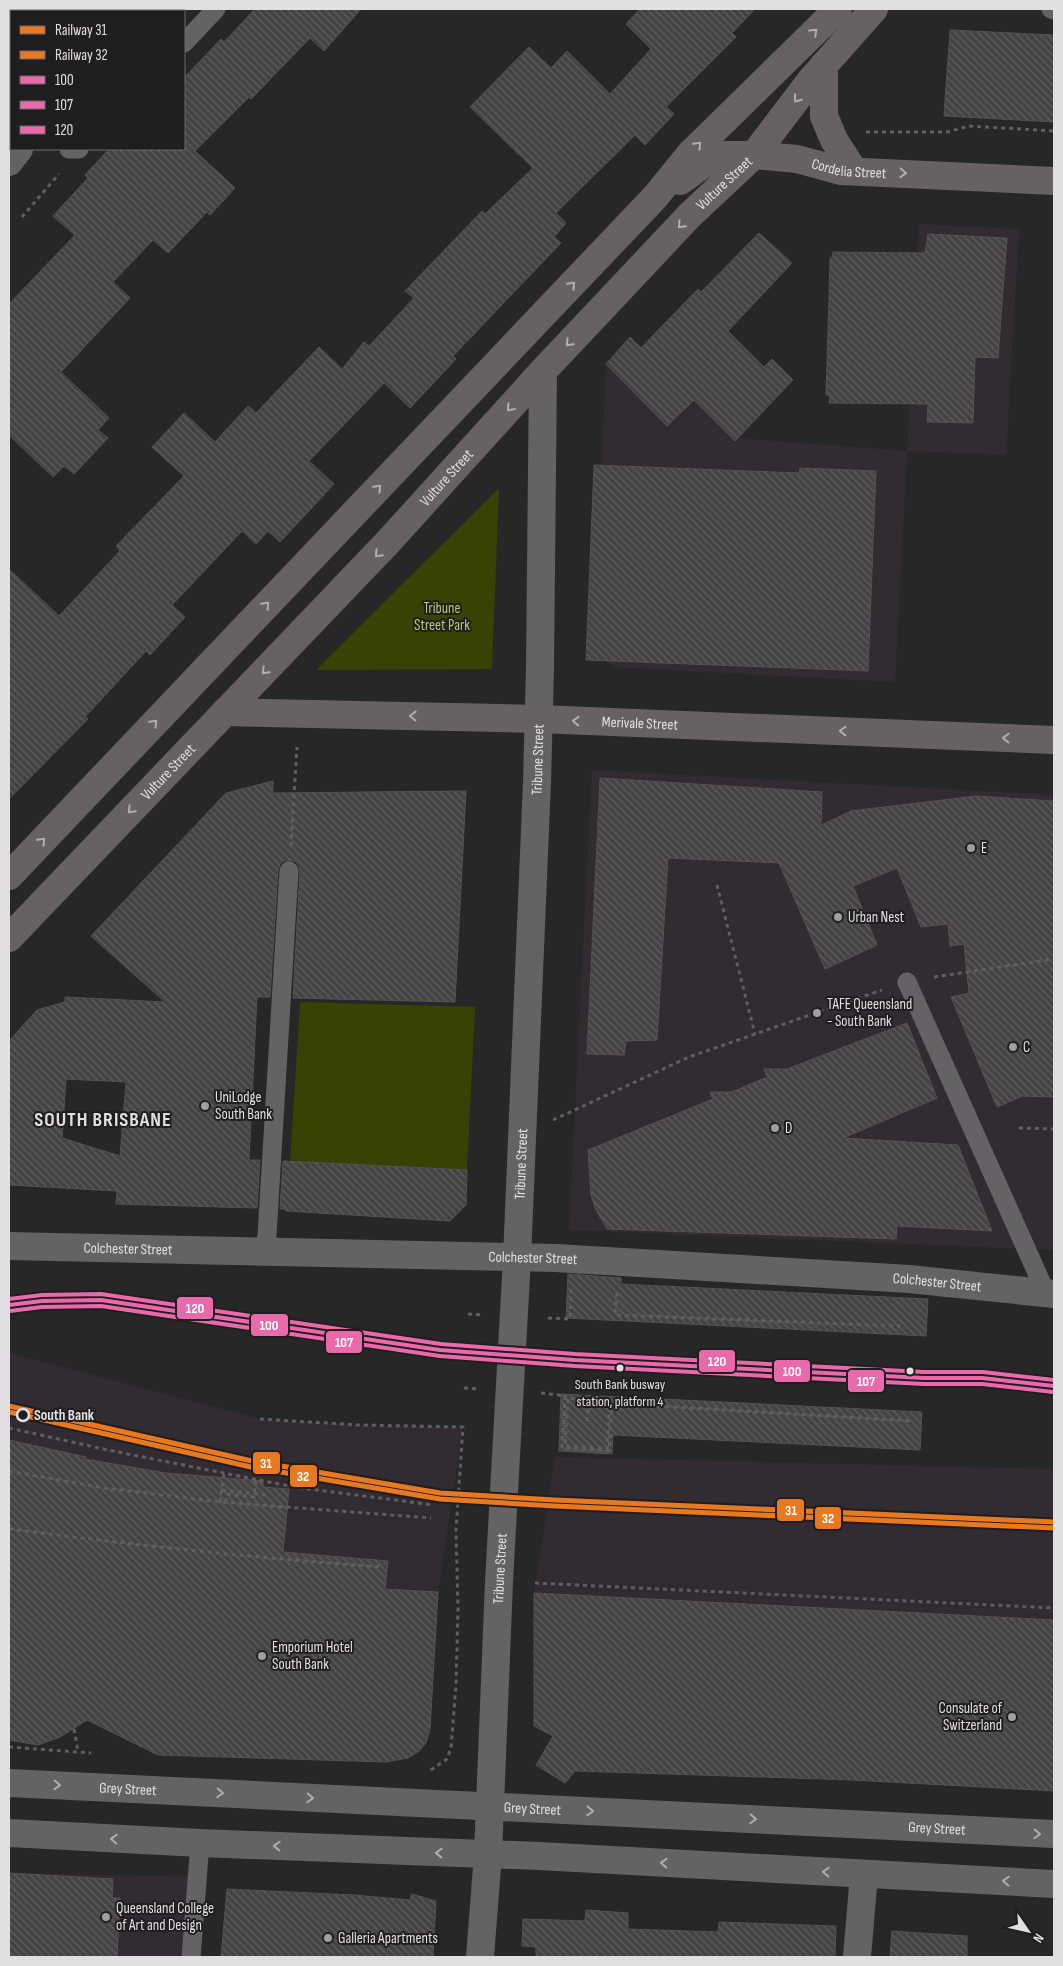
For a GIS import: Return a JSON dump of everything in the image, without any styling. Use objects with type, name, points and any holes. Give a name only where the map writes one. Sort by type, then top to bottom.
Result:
[{"type":"main road","points":[[9,876],[656,196],[696,147],[838,9]]},
{"type":"main road","name":"Vulture Street","points":[[9,938],[388,542],[543,371],[690,215],[754,155],[824,65],[874,9]]},
{"type":"main road","points":[[824,65],[824,116],[834,140],[854,171]]},
{"type":"main road","name":"Cordelia Street","points":[[656,196],[716,157],[724,154],[797,159],[854,171],[1054,181]]},
{"type":"main road","name":"Merivale Street","points":[[225,712],[539,719],[1054,740]]},
{"type":"street","points":[[9,162],[18,150]]},
{"type":"street","name":"Tribune Street","points":[[480,1957],[488,1854],[499,1582],[517,1258],[539,719],[543,371]]},
{"type":"street","name":"Colchester Street","points":[[9,1246],[556,1258],[909,1279],[1050,1293]]},
{"type":"street","name":"Grey Street","points":[[9,1783],[1054,1834]]},
{"type":"street","points":[[9,1833],[200,1844],[488,1854],[1054,1884]]},
{"type":"street","points":[[857,1957],[864,1874]]},
{"type":"lane","points":[[185,41],[216,9]]},
{"type":"lane","points":[[266,1252],[290,862]]},
{"type":"lane","points":[[907,982],[1050,1293]]},
{"type":"lane","points":[[9,1304],[42,1301],[101,1300],[440,1350],[575,1360],[924,1378],[982,1378],[1054,1386]]},
{"type":"lane","points":[[192,1957],[200,1844]]},
{"type":"path","points":[[864,132],[946,132],[969,126],[1054,131]]},
{"type":"path","points":[[22,217],[61,172]]},
{"type":"path","points":[[290,862],[297,747]]},
{"type":"path","points":[[717,885],[755,1034]]},
{"type":"path","points":[[522,1134],[689,1057],[907,982],[1054,959]]},
{"type":"path","points":[[1019,1128],[1054,1130]]},
{"type":"path","points":[[548,1318],[570,1319],[571,1292]]},
{"type":"path","points":[[617,1295],[615,1315],[900,1326]]},
{"type":"path","points":[[468,1314],[491,1316]]},
{"type":"path","points":[[464,1388],[481,1389]]},
{"type":"path","points":[[540,1393],[589,1398],[587,1421],[589,1402],[913,1421]]},
{"type":"path","points":[[565,1396],[562,1448],[609,1451],[612,1402],[568,1398],[565,1446],[607,1449],[609,1403]]},
{"type":"path","points":[[260,1419],[359,1426],[463,1427],[456,1530],[458,1608],[456,1685],[451,1748],[447,1759],[427,1772]]},
{"type":"path","points":[[9,1428],[108,1450],[294,1486],[434,1506]]},
{"type":"path","points":[[9,1471],[104,1488],[220,1502],[432,1518]]},
{"type":"path","points":[[220,1502],[224,1473]]},
{"type":"path","points":[[255,1494],[256,1479]]},
{"type":"path","points":[[222,1490],[268,1495],[255,1494],[254,1497],[227,1494],[226,1502]]},
{"type":"path","points":[[9,1529],[254,1558],[381,1567]]},
{"type":"path","points":[[535,1583],[1054,1608]]},
{"type":"path","points":[[74,1729],[78,1752]]},
{"type":"shaded area","points":[[919,224],[1019,229],[1006,455],[907,451]]},
{"type":"shaded area","points":[[630,337],[734,438],[907,451],[895,682],[612,667],[594,645],[606,364]]},
{"type":"shaded area","name":"TAFE Queensland - South Bank","points":[[592,770],[1054,795],[1054,1250],[569,1230]]},
{"type":"shaded area","points":[[9,1353],[260,1419],[359,1425],[463,1427],[438,1592],[73,1567],[9,1560]]},
{"type":"shaded area","points":[[555,1457],[1054,1469],[1054,1620],[534,1593]]},
{"type":"shaded area","name":"Queensland College of Art and Design","points":[[9,1873],[207,1877],[201,1957],[9,1957]]},
{"type":"green space","name":"Tribune Street Park","points":[[499,488],[492,669],[316,670]]},
{"type":"green space","points":[[300,1002],[475,1007],[467,1170],[290,1162]]},
{"type":"building","points":[[255,9],[361,9],[324,51],[310,38],[251,99],[249,97],[195,151],[235,188],[210,215],[207,212],[168,253],[153,240],[113,282],[130,298],[61,372],[109,418],[98,430],[108,438],[74,474],[64,466],[53,477],[9,435],[9,304],[75,235],[53,216],[88,178],[85,175],[108,150],[185,150],[185,77],[221,39],[224,42]]},
{"type":"building","points":[[640,9],[755,9],[732,33],[736,37],[666,107],[674,114],[645,145],[635,135],[556,213],[566,223],[554,237],[561,243],[453,356],[456,359],[410,408],[384,383],[309,461],[334,484],[280,542],[268,531],[256,544],[242,531],[172,605],[185,617],[150,655],[146,651],[85,717],[88,719],[9,799],[9,569],[59,616],[120,551],[116,546],[184,476],[152,447],[184,413],[215,442],[248,406],[256,413],[319,347],[342,369],[364,342],[369,346],[414,298],[405,291],[482,211],[485,214],[533,168],[470,107],[529,47],[551,68],[567,51],[610,94],[651,49],[626,24]]},
{"type":"building","points":[[950,30],[1054,35],[1054,122],[944,116]]},
{"type":"building","points":[[759,233],[792,263],[728,331],[764,367],[772,359],[793,380],[735,441],[694,400],[667,426],[606,364],[630,337],[641,348],[698,289],[701,292]]},
{"type":"building","points":[[928,234],[1007,238],[998,358],[975,357],[973,423],[927,422],[928,404],[829,403],[830,395],[826,395],[830,258],[832,258],[833,252],[925,253]]},
{"type":"building","points":[[594,465],[799,473],[800,468],[876,471],[868,671],[586,660]]},
{"type":"building","points":[[600,778],[822,792],[821,825],[851,811],[976,796],[1054,801],[1054,1097],[1023,1096],[997,1107],[951,997],[969,993],[964,944],[950,946],[948,924],[921,927],[897,868],[853,886],[877,945],[825,969],[779,863],[668,858],[657,1040],[626,1041],[624,1055],[587,1054]]},
{"type":"building","points":[[273,781],[273,793],[466,791],[455,1002],[293,998],[300,871],[295,861],[284,861],[280,864],[278,870],[270,997],[257,997],[249,1160],[260,1160],[257,1208],[116,1204],[117,1191],[9,1185],[9,1041],[37,1010],[65,1002],[65,997],[165,1002],[91,936],[226,793]],"holes":[[[66,1079],[126,1082],[120,1156],[62,1138]]]},
{"type":"building","name":"D","points":[[907,1023],[937,1098],[843,1138],[958,1145],[992,1231],[897,1226],[896,1239],[607,1229],[596,1210],[591,1195],[588,1150],[713,1099],[710,1092],[732,1092],[767,1077],[764,1069],[787,1069]]},
{"type":"building","points":[[283,1161],[467,1170],[466,1205],[450,1221],[286,1211],[286,1209],[280,1209]]},
{"type":"building","points":[[568,1274],[621,1278],[621,1284],[928,1299],[926,1336],[566,1318]]},
{"type":"building","points":[[561,1394],[922,1412],[920,1450],[613,1435],[612,1454],[559,1451]]},
{"type":"building","points":[[9,1440],[86,1457],[85,1459],[166,1473],[263,1481],[263,1487],[289,1489],[283,1552],[388,1561],[385,1589],[438,1592],[430,1729],[426,1743],[418,1752],[408,1758],[386,1762],[158,1755],[87,1720],[60,1737],[38,1745],[9,1740]]},
{"type":"building","points":[[534,1593],[1054,1620],[1054,1791],[853,1780],[575,1771],[565,1783],[536,1765],[553,1736],[534,1726]]},
{"type":"building","points":[[9,1873],[113,1879],[112,1898],[120,1898],[117,1957],[9,1957]]},
{"type":"building","name":"Galleria Apartments","points":[[227,1889],[354,1895],[410,1900],[412,1894],[436,1901],[433,1957],[221,1957]]},
{"type":"building","points":[[586,1910],[628,1913],[628,1929],[718,1932],[719,1922],[836,1926],[835,1957],[536,1957],[536,1947],[522,1946],[523,1919],[585,1921]]},
{"type":"building","points":[[892,1931],[967,1936],[967,1957],[890,1957]]},
{"type":"rail line","name":"31","points":[[9,1406],[252,1461],[440,1493],[555,1500],[1054,1522]]},
{"type":"rail line","name":"32","points":[[9,1412],[251,1467],[440,1499],[555,1506],[1054,1528]]},
{"type":"transit line","name":"120","points":[[9,1299],[42,1295],[101,1294],[441,1344],[575,1354],[924,1372],[983,1372],[1054,1380]]},
{"type":"transit line","name":"100","points":[[9,1305],[42,1301],[101,1300],[440,1350],[575,1360],[924,1378],[982,1378],[1054,1386]]},
{"type":"transit line","name":"107","points":[[10,1311],[42,1307],[101,1306],[440,1356],[575,1366],[924,1384],[982,1384],[1053,1392]]},
{"type":"place","name":"E","points":[[971,848]]},
{"type":"place","name":"Urban Nest","points":[[838,917]]},
{"type":"place","name":"TAFE Queensland - South Bank","points":[[817,1013]]},
{"type":"place","name":"C","points":[[1013,1047]]},
{"type":"place","name":"UniLodge South Bank","points":[[205,1106]]},
{"type":"place","name":"D","points":[[775,1128]]},
{"type":"place","name":"South Bank busway station, platform 4","points":[[620,1368]]},
{"type":"place","name":"South Bank","points":[[23,1415]]},
{"type":"place","name":"Emporium Hotel South Bank","points":[[262,1656]]},
{"type":"place","name":"Consulate of Switzerland","points":[[1012,1717]]},
{"type":"place","name":"Queensland College of Art and Design","points":[[106,1917]]},
{"type":"place","name":"Galleria Apartments","points":[[328,1938]]},
{"type":"district","name":"SOUTH BRISBANE","points":[[103,1120]]}]
